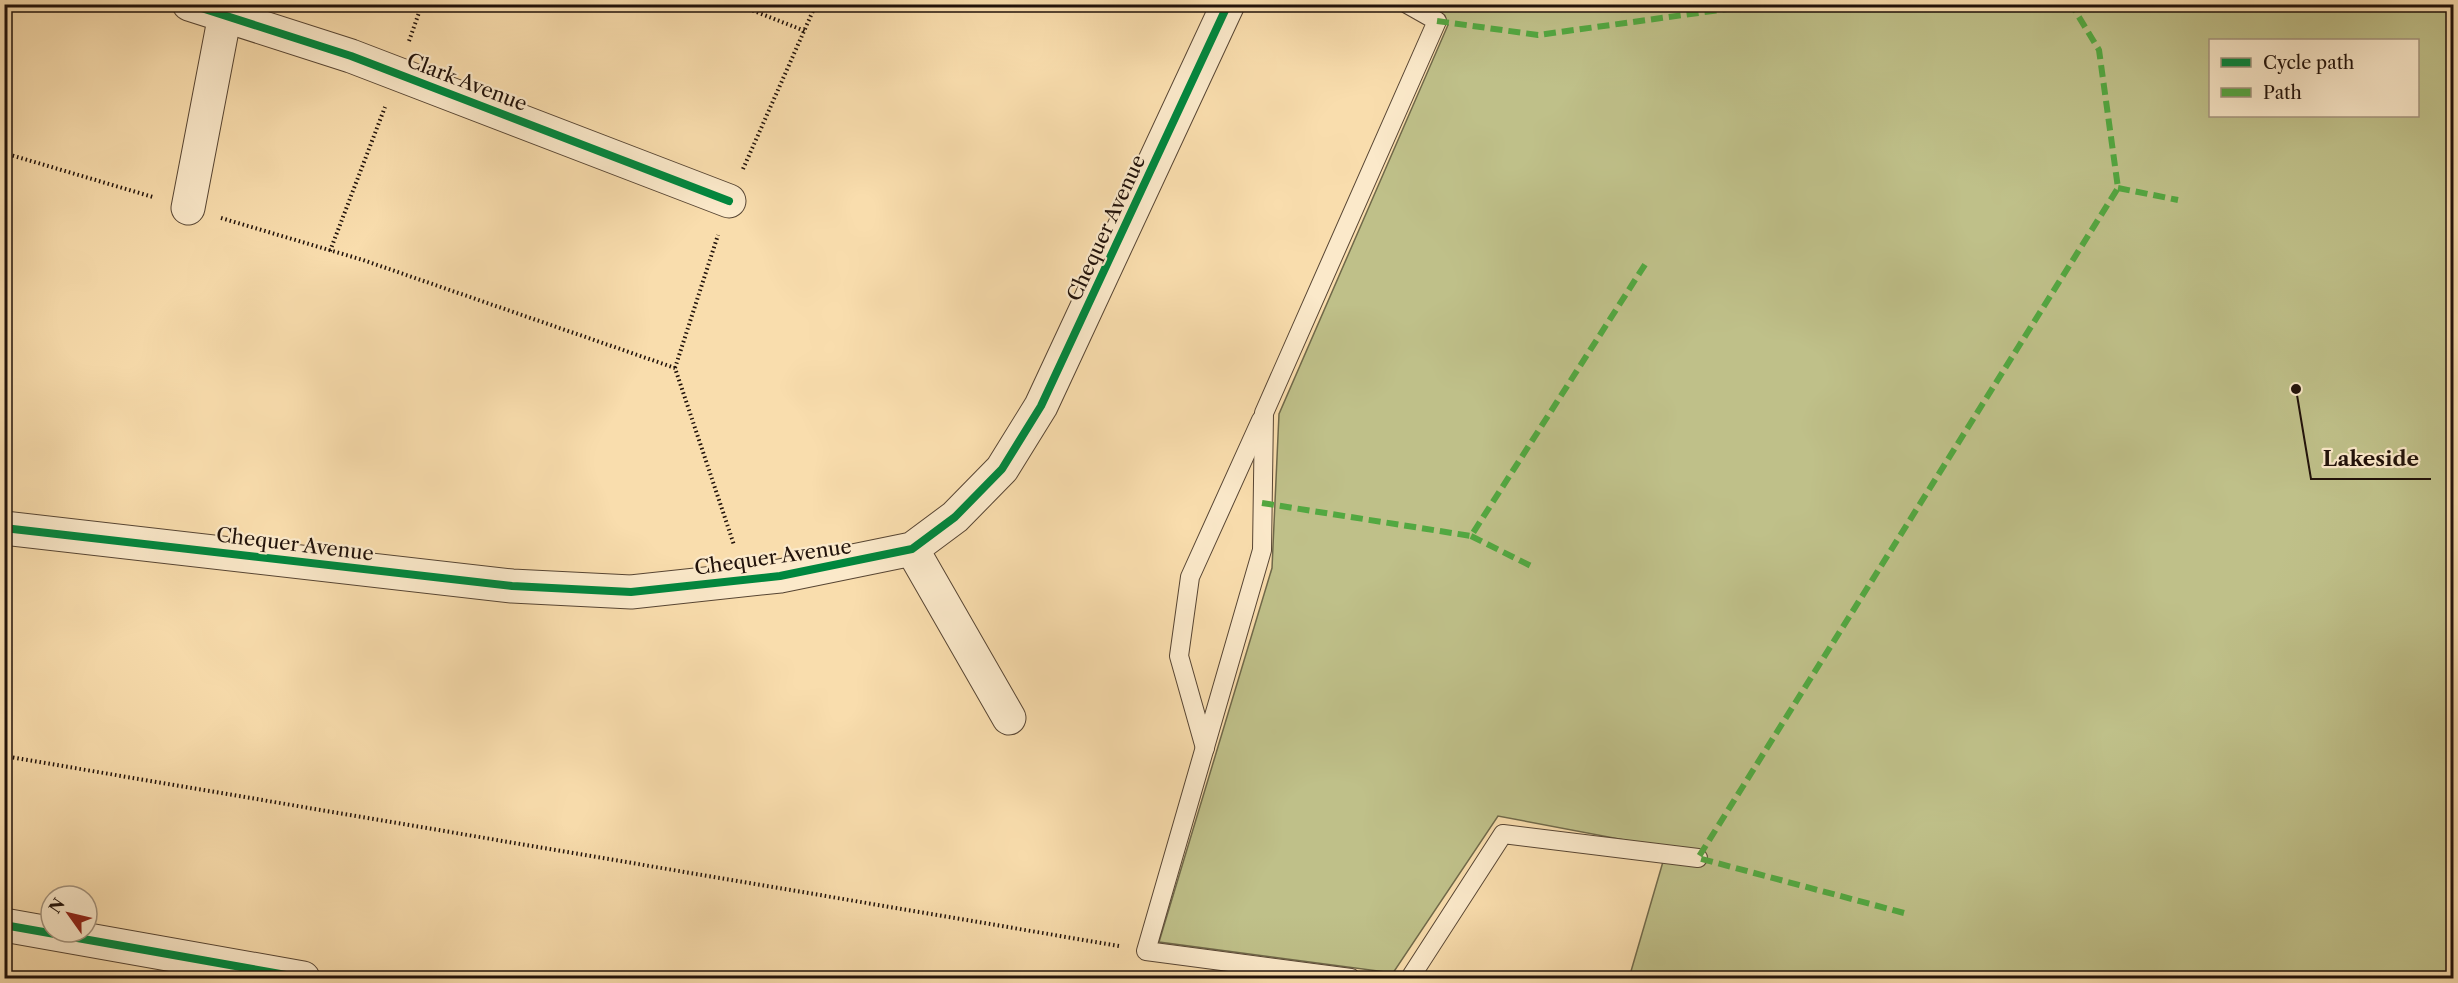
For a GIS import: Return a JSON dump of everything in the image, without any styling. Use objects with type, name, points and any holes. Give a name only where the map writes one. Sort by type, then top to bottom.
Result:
[{"type":"street","name":"Clark Avenue","points":[[189,4],[226,11],[398,73],[729,201]]},
{"type":"street","name":"Chequer Avenue","points":[[4,528],[513,586],[631,592],[780,576],[912,549],[955,517],[1002,469],[1041,406],[1228,4]]},
{"type":"street","points":[[188,208],[226,11]]},
{"type":"street","points":[[912,549],[1009,718]]},
{"type":"street","points":[[4,925],[303,978]]},
{"type":"lane","points":[[1205,748],[1179,656],[1190,577],[1437,21],[1407,4]]},
{"type":"lane","points":[[1264,413],[1262,550],[1146,951],[1351,978]]},
{"type":"lane","points":[[1410,978],[1503,834],[1698,858]]},
{"type":"path","points":[[4,23],[10,4]]},
{"type":"path","points":[[330,251],[422,4]]},
{"type":"path","points":[[736,4],[805,31]]},
{"type":"path","points":[[4,153],[330,251],[620,347],[675,368],[745,580]]},
{"type":"path","points":[[4,756],[1146,951]]},
{"type":"green space","points":[[1431,5],[2453,5],[2453,978],[1629,978],[1667,848],[1498,816],[1393,973],[1159,942],[1272,568],[1279,414],[1448,25]]},
{"type":"marked path","points":[[1437,21],[1538,35],[1727,9],[1731,4]]},
{"type":"marked path","points":[[1727,9],[1759,4]]},
{"type":"marked path","points":[[1904,913],[1698,858],[2118,188],[2099,50],[2071,4]]},
{"type":"marked path","points":[[2118,188],[2178,200]]},
{"type":"marked path","points":[[1262,503],[1471,536],[1646,263]]},
{"type":"marked path","points":[[1471,536],[1533,567]]},
{"type":"cycle path","points":[[189,4],[351,56],[729,201]]},
{"type":"cycle path","points":[[4,528],[512,586],[631,592],[780,576],[912,549],[955,517],[1002,469],[1041,406],[1228,4]]},
{"type":"cycle path","points":[[4,925],[303,978]]},
{"type":"place","name":"Lakeside","points":[[2296,389]]}]
